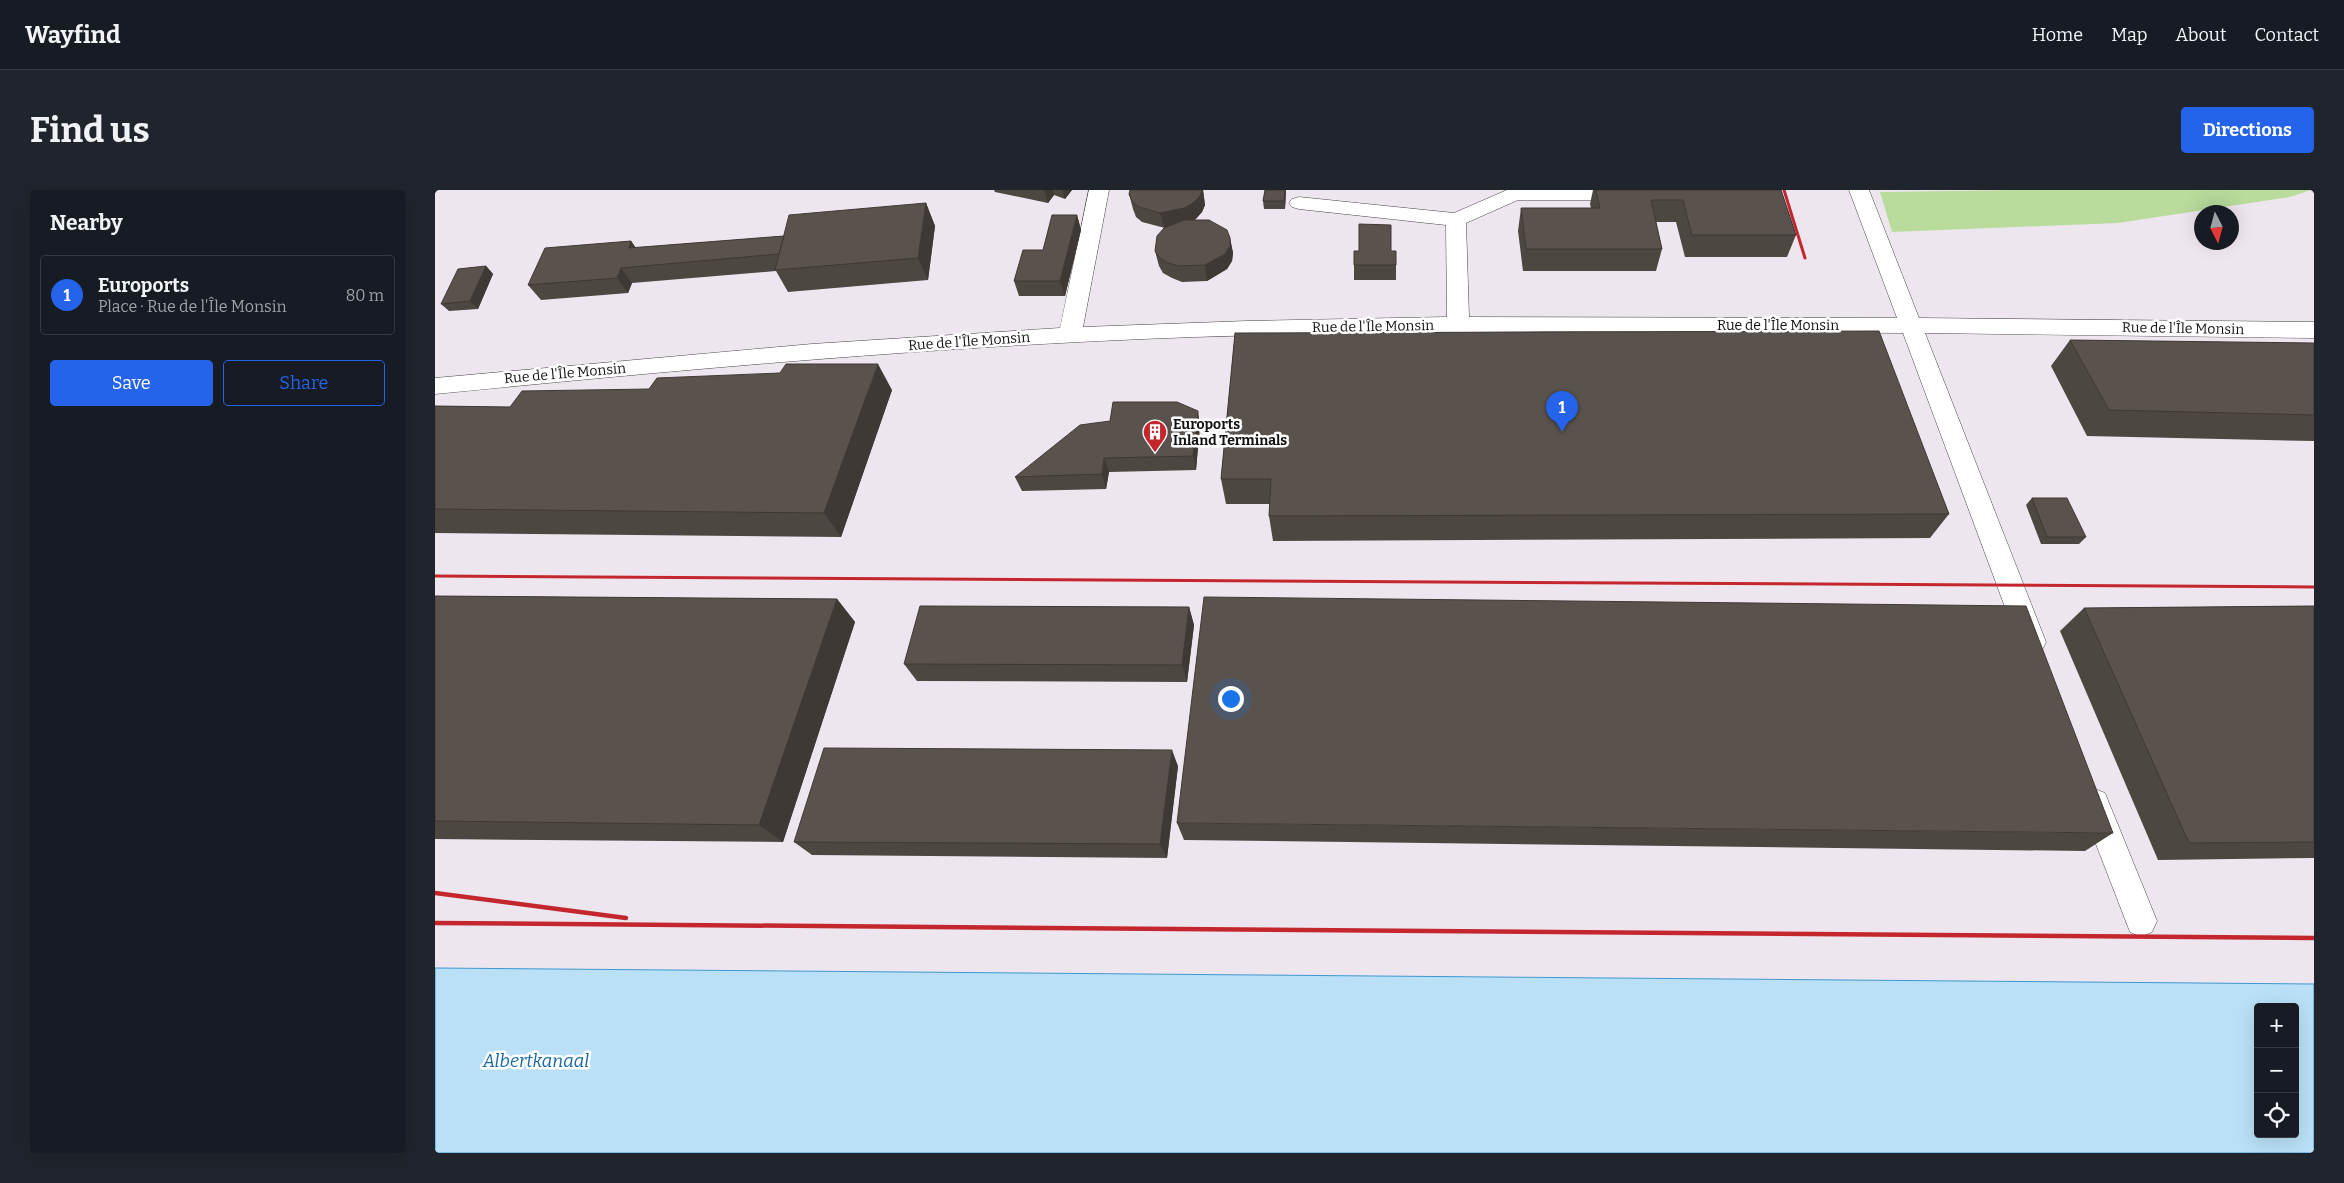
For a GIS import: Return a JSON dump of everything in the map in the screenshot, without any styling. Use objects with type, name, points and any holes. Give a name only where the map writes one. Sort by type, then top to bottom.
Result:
[{"type":"street","points":[[1070,335],[1099,190]]},
{"type":"street","points":[[1299,204],[1456,220],[1515,194],[1663,194],[1662,190]]},
{"type":"street","points":[[1859,190],[1909,325],[2042,667]]},
{"type":"street","points":[[1456,220],[1458,325]]},
{"type":"street","name":"Rue de l'Île Monsin","points":[[435,386],[819,351],[1070,335],[1214,329],[1458,325],[1909,325],[2314,330]]},
{"type":"street","points":[[2088,785],[2141,921]]},
{"type":"shaded area","points":[[435,190],[2314,190],[2314,984],[435,968]]},
{"type":"green space","points":[[2311,190],[2290,197],[2237,205],[2194,205],[2194,212],[2118,223],[1892,232],[1880,192]]},
{"type":"water","name":"Albertkanaal","points":[[435,968],[2314,984],[2314,1153],[435,1153]]},
{"type":"building","points":[[1130,190],[1202,190],[1200,196],[1193,203],[1184,208],[1160,213],[1139,207],[1132,201],[1129,194]]},
{"type":"building","points":[[1265,190],[1285,190],[1284,201],[1263,201]]},
{"type":"building","points":[[1596,190],[1781,190],[1796,235],[1692,235],[1683,200],[1651,200],[1662,249],[1526,249],[1521,208],[1600,208]]},
{"type":"building","points":[[926,203],[918,258],[775,270],[789,215]]},
{"type":"building","points":[[1052,215],[1077,215],[1060,281],[1014,281],[1023,250],[1043,250]]},
{"type":"building","points":[[1184,220],[1209,220],[1227,230],[1230,246],[1225,254],[1205,265],[1179,266],[1168,263],[1160,258],[1155,251],[1157,236],[1164,228]]},
{"type":"building","points":[[1359,224],[1391,225],[1391,251],[1396,251],[1396,265],[1354,265],[1354,251],[1359,251]]},
{"type":"building","points":[[784,236],[779,254],[621,268],[617,278],[528,285],[545,248],[631,241],[629,248]]},
{"type":"building","points":[[486,266],[470,301],[441,304],[458,269]]},
{"type":"building","points":[[1879,331],[1949,514],[1269,516],[1271,479],[1221,479],[1235,333]]},
{"type":"building","points":[[2070,340],[2314,343],[2314,415],[2109,410]]},
{"type":"building","points":[[786,364],[878,364],[824,513],[435,509],[435,406],[510,407],[522,391],[649,389],[657,378],[780,373]]},
{"type":"building","points":[[1113,402],[1177,402],[1198,411],[1193,456],[1104,458],[1102,474],[1015,477],[1080,425],[1110,421]]},
{"type":"building","points":[[2032,498],[2067,498],[2086,537],[2047,537]]},
{"type":"building","points":[[435,596],[837,599],[759,825],[435,821]]},
{"type":"building","points":[[1204,597],[2026,606],[2113,833],[1177,823]]},
{"type":"building","points":[[920,606],[1189,607],[1182,665],[904,664]]},
{"type":"building","points":[[2314,606],[2314,842],[2189,843],[2084,608]]},
{"type":"building","points":[[824,748],[1172,750],[1160,844],[794,842]]},
{"type":"railway","points":[[1784,190],[1805,258]]},
{"type":"railway","points":[[435,576],[2314,587]]},
{"type":"railway","points":[[435,893],[626,918]]},
{"type":"railway","points":[[435,923],[2314,938]]},
{"type":"place","name":"Euroports","points":[[1562,432]]},
{"type":"place","name":"Euroports Inland Terminals","points":[[1155,453]]}]
